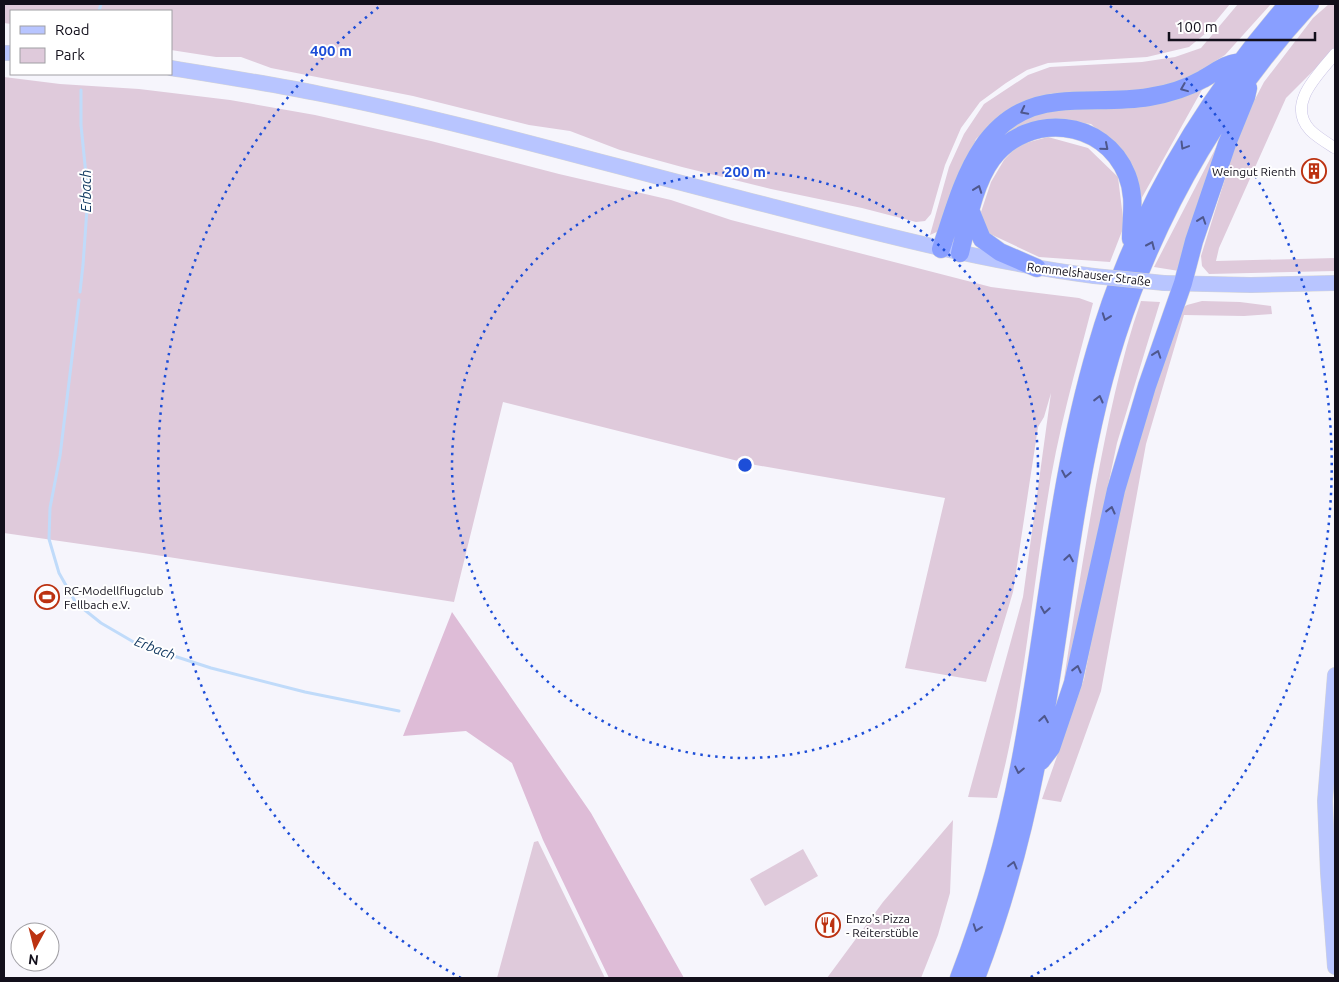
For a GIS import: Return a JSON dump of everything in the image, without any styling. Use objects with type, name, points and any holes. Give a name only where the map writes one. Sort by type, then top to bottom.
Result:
[{"type":"highway","points":[[976,978],[1007,887],[1021,836],[1036,767],[1083,474],[1114,345],[1140,270],[1172,201],[1245,68],[1288,4]]},
{"type":"highway","points":[[959,978],[989,891],[1015,789],[1030,710],[1061,502],[1082,399],[1104,323],[1130,253],[1153,201],[1205,112],[1245,68],[1310,4]]},
{"type":"highway","points":[[942,249],[975,158],[990,136],[1011,117],[1033,106],[1057,102],[1149,98],[1178,91],[1201,80],[1226,64],[1245,68]]},
{"type":"highway","points":[[1036,767],[1051,748],[1073,683],[1116,490],[1147,386],[1183,283],[1194,241],[1227,144],[1246,97],[1245,68]]},
{"type":"highway","points":[[960,253],[978,186],[991,160],[1004,146],[1021,134],[1038,128],[1060,127],[1078,130],[1095,138],[1107,147],[1118,160],[1126,174],[1133,198],[1130,253]]},
{"type":"highway","points":[[970,212],[982,239],[1000,252],[1037,268]]},
{"type":"main road","name":"Rommelshauser Straße","points":[[172,68],[321,94],[439,120],[848,226],[942,249],[1037,268],[1164,283],[1335,283]]},
{"type":"main road","points":[[1283,284],[1335,289]]},
{"type":"main road","points":[[1335,675],[1328,873],[1335,967]]},
{"type":"street","points":[[1335,54],[1313,80],[1301,102],[1302,117],[1310,130],[1335,148]]},
{"type":"green space","points":[[4,4],[1230,4],[1206,33],[1189,47],[1147,57],[1048,63],[1027,70],[1006,83],[980,102],[961,128],[945,165],[931,214],[925,221],[916,222],[682,167],[620,150],[570,131],[529,125],[413,96],[271,68],[241,57],[216,57],[172,50],[172,10],[10,10],[10,24],[4,23]]},
{"type":"green space","points":[[1238,4],[1271,4],[1225,55],[1180,83],[1134,94],[1052,93],[1005,112],[976,139],[941,230],[930,235],[949,167],[964,134],[984,104],[1028,75],[1050,67],[1142,62],[1175,57],[1201,48]]},
{"type":"green space","points":[[1329,4],[1335,4],[1335,49],[1286,98],[1219,248],[1216,261],[1335,258],[1335,271],[1209,274],[1202,266],[1201,256],[1242,124],[1264,82],[1313,18]]},
{"type":"green space","points":[[4,77],[60,84],[139,89],[230,100],[315,115],[431,141],[671,200],[731,220],[991,287],[1079,298],[1093,303],[1067,402],[1051,477],[1014,725],[997,798],[968,797],[1023,597],[1051,393],[1044,417],[1038,427],[1013,592],[986,682],[905,668],[945,498],[750,464],[503,402],[454,602],[4,533]]},
{"type":"green space","points":[[1203,88],[1140,201],[1127,157],[1091,124],[1052,119],[1009,135],[954,240],[964,203],[1008,127],[1048,109]]},
{"type":"green space","points":[[1222,136],[1179,271],[1154,267]]},
{"type":"green space","points":[[1048,137],[1088,148],[1118,177],[1124,226],[1110,262],[1039,257],[986,232],[981,212],[991,182],[1004,160],[1018,145]]},
{"type":"green space","points":[[1141,301],[1160,302],[1117,443],[1087,589],[1060,706],[1086,540],[1105,439],[1121,369]]},
{"type":"green space","points":[[1202,301],[1240,302],[1271,306],[1272,314],[1244,316],[1184,315],[1146,444],[1101,691],[1061,802],[1042,799],[1084,679],[1108,556],[1133,458],[1181,309],[1187,305]]},
{"type":"green space","points":[[953,820],[950,893],[938,935],[921,978],[827,978],[883,902]]},
{"type":"green space","points":[[538,841],[605,978],[497,978],[534,842]]},
{"type":"green space","points":[[803,849],[818,876],[765,906],[750,879]]},
{"type":"shaded area","points":[[452,612],[591,813],[684,978],[609,978],[543,840],[512,763],[466,731],[403,736]]},
{"type":"waterway","name":"Erbach","points":[[99,10],[101,4]]},
{"type":"waterway","name":"Erbach","points":[[80,292],[88,195],[81,125],[81,90]]},
{"type":"waterway","name":"Erbach","points":[[79,300],[60,456],[50,508],[49,539],[59,573],[76,603],[101,623],[137,644],[211,668],[305,692],[399,711]]},
{"type":"place","name":"Weingut Rienth","points":[[1314,171]]},
{"type":"place","name":"RC-Modellflugclub Fellbach e.V.","points":[[47,597]]},
{"type":"place","name":"Enzo's Pizza - Reiterstüble","points":[[828,925]]}]
